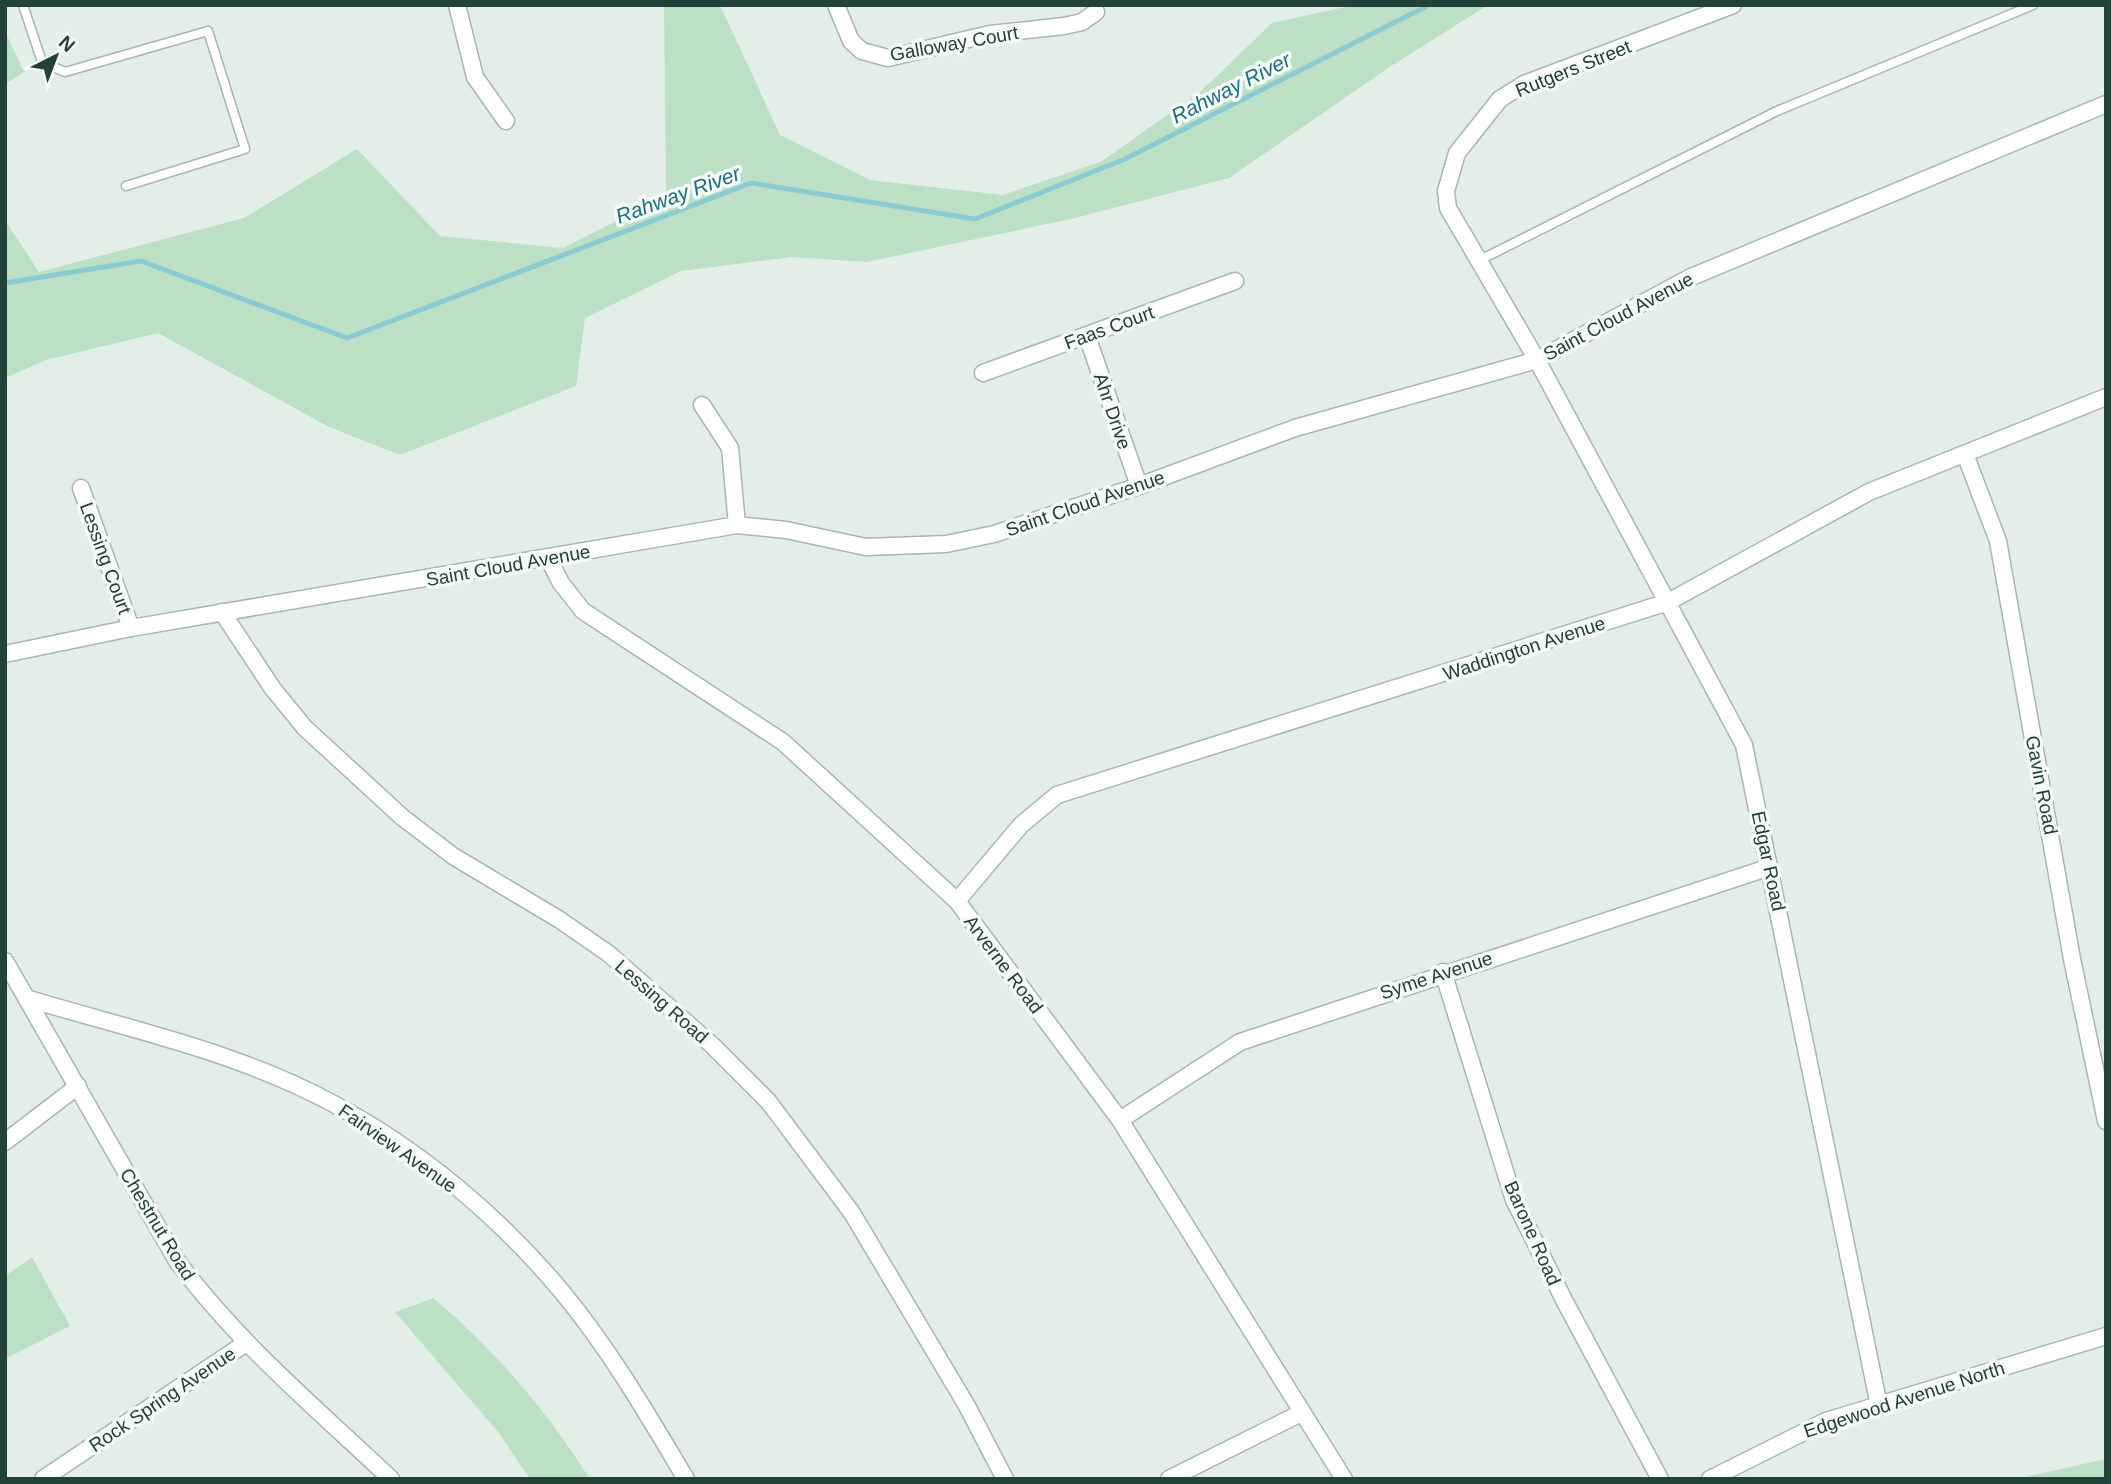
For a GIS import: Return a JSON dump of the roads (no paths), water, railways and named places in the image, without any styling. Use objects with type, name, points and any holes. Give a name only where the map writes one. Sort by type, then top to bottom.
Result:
[{"type":"street","points":[[457,5],[475,77],[506,121]]},
{"type":"street","name":"Galloway Court","points":[[836,5],[851,41],[862,51],[888,58],[990,34],[1073,24],[1096,12]]},
{"type":"street","name":"Rutgers Street","points":[[1537,360],[1448,208],[1446,191],[1457,153],[1500,99],[1524,84],[1733,5]]},
{"type":"street","name":"Saint Cloud Avenue","points":[[5,654],[131,628],[737,525],[786,530],[866,547],[946,544],[994,534],[1139,486],[1296,428],[1537,360],[1689,278],[2106,104]]},
{"type":"street","name":"Faas Court","points":[[983,373],[1235,281]]},
{"type":"street","name":"Ahr Drive","points":[[1087,336],[1139,486]]},
{"type":"street","name":"Edgar Road","points":[[1537,360],[1744,745],[1879,1406]]},
{"type":"street","name":"Waddington Avenue","points":[[957,901],[1021,825],[1058,795],[1668,602],[1869,492],[2106,397]]},
{"type":"street","points":[[702,405],[730,448],[737,525]]},
{"type":"street","name":"Gavin Road","points":[[1965,454],[1998,541],[2072,959],[2106,1121]]},
{"type":"street","name":"Lessing Court","points":[[81,488],[131,628]]},
{"type":"street","name":"Arverne Road","points":[[548,558],[561,583],[583,611],[783,742],[927,870],[957,901],[1120,1120],[1344,1479]]},
{"type":"street","name":"Lessing Road","points":[[222,612],[273,689],[305,728],[401,817],[453,856],[560,920],[609,954],[713,1046],[768,1101],[852,1213],[967,1406],[1005,1479]]},
{"type":"street","name":"Syme Avenue","points":[[1120,1120],[1240,1042],[1443,972],[1770,867]]},
{"type":"street","name":"Chestnut Road","points":[[5,961],[177,1261],[246,1343],[391,1479]]},
{"type":"street","name":"Barone Road","points":[[1443,972],[1514,1200],[1564,1302],[1660,1479]]},
{"type":"street","name":"Fairview Avenue","points":[[29,999],[205,1051],[282,1080],[330,1101],[441,1173],[528,1254],[564,1294],[619,1371],[686,1479]]},
{"type":"street","points":[[5,1142],[78,1086]]},
{"type":"street","name":"Edgewood Avenue North","points":[[1710,1479],[1797,1433],[2106,1336]]},
{"type":"street","name":"Rock Spring Avenue","points":[[44,1479],[246,1343]]},
{"type":"street","points":[[1169,1479],[1301,1413]]},
{"type":"lane","points":[[23,5],[42,62],[65,72],[208,32],[245,149],[126,186]]},
{"type":"lane","points":[[1478,261],[1777,111],[2033,5]]},
{"type":"waterway","name":"Rahway River","points":[[5,283],[141,261],[347,338],[751,183],[975,219],[1125,159],[1429,5]]}]
